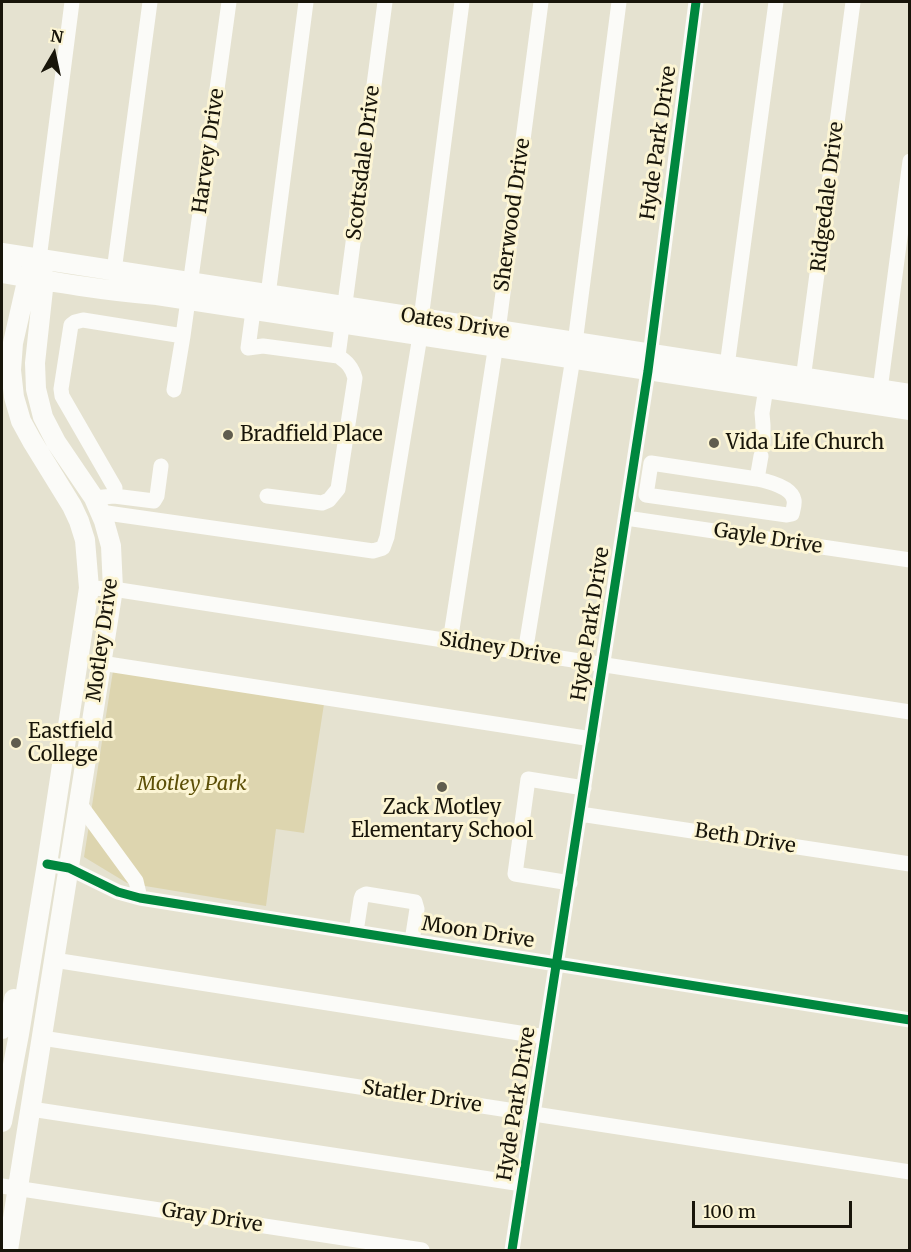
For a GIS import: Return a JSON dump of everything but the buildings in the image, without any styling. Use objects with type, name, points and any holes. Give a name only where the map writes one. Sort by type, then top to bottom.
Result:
[{"type":"main road","name":"Oates Drive","points":[[2,253],[114,271],[253,311],[344,316],[574,350],[649,362],[766,388],[803,386],[880,390],[909,394]]},
{"type":"main road","name":"Motley Drive","points":[[8,1251],[10,1188],[31,1109],[113,589],[111,546],[103,502],[56,442],[43,417],[36,389],[36,279],[39,259]]},
{"type":"main road","name":"Oates Drive","points":[[2,273],[157,295],[190,292],[268,295],[344,316]]},
{"type":"main road","name":"Motley Drive","points":[[2,1122],[10,1032],[47,864],[90,588],[85,540],[79,521],[21,421],[14,397],[11,370],[13,343],[36,279]]},
{"type":"main road","name":"Oates Drive","points":[[649,362],[727,366],[909,410]]},
{"type":"main road","points":[[72,506],[103,502]]},
{"type":"main road","points":[[10,1032],[42,1038]]},
{"type":"street","name":"Motley Drive","points":[[39,259],[72,2]]},
{"type":"street","points":[[114,271],[150,2]]},
{"type":"street","name":"Harvey Drive","points":[[174,390],[190,292],[229,2]]},
{"type":"street","points":[[268,295],[306,2]]},
{"type":"street","name":"Scottsdale Drive","points":[[338,356],[385,2]]},
{"type":"street","points":[[103,502],[373,551],[383,548],[387,537],[420,327],[462,2]]},
{"type":"street","name":"Sherwood Drive","points":[[450,642],[496,339],[541,2]]},
{"type":"street","points":[[525,653],[574,350],[619,2]]},
{"type":"street","name":"Hyde Park Drive","points":[[512,1251],[649,362],[696,2]]},
{"type":"street","points":[[727,366],[776,2]]},
{"type":"street","name":"Ridgedale Drive","points":[[803,386],[854,2]]},
{"type":"street","points":[[880,390],[909,161]]},
{"type":"street","points":[[253,311],[248,348],[263,346],[338,356],[347,362],[355,378],[338,489],[329,500],[322,503],[267,496]]},
{"type":"street","points":[[103,502],[115,488],[62,396],[61,389],[71,325],[75,321],[82,320],[183,336]]},
{"type":"street","points":[[757,479],[762,449],[762,413],[766,388]]},
{"type":"street","points":[[50,431],[75,418]]},
{"type":"street","points":[[651,463],[757,479],[779,485],[792,495],[794,500],[792,514],[646,495],[651,463]]},
{"type":"street","points":[[103,502],[154,501],[157,496],[161,466]]},
{"type":"street","points":[[630,488],[647,491]]},
{"type":"street","points":[[745,535],[747,509]]},
{"type":"street","name":"Gayle Drive","points":[[626,518],[909,560]]},
{"type":"street","name":"Sidney Drive","points":[[90,588],[113,589],[909,712]]},
{"type":"street","points":[[101,663],[592,739]]},
{"type":"street","points":[[570,883],[514,874],[528,779],[584,788]]},
{"type":"street","points":[[79,802],[136,881],[140,898]]},
{"type":"street","name":"Beth Drive","points":[[580,814],[909,864]]},
{"type":"street","name":"Moon Drive","points":[[47,864],[69,868],[118,892],[140,898],[909,1020]]},
{"type":"street","points":[[356,932],[361,899],[366,894],[415,902],[417,909],[412,941]]},
{"type":"street","points":[[54,960],[545,1037]]},
{"type":"street","points":[[2,1048],[8,1047],[10,1032]]},
{"type":"street","name":"Statler Drive","points":[[42,1038],[909,1172]]},
{"type":"street","points":[[31,1109],[522,1184]]},
{"type":"street","name":"Gray Drive","points":[[10,1188],[422,1251]]},
{"type":"green space","name":"Motley Park","points":[[113,671],[324,704],[304,833],[276,829],[266,906],[127,883],[84,857]]},
{"type":"cycle path","points":[[512,1250],[648,371],[696,2]]},
{"type":"cycle path","points":[[47,864],[69,868],[118,892],[140,898],[910,1020]]},
{"type":"place","name":"Bradfield Place","points":[[228,435]]},
{"type":"place","name":"Vida Life Church","points":[[714,443]]},
{"type":"place","name":"Eastfield College","points":[[16,743]]},
{"type":"place","name":"Zack Motley Elementary School","points":[[442,787]]}]
